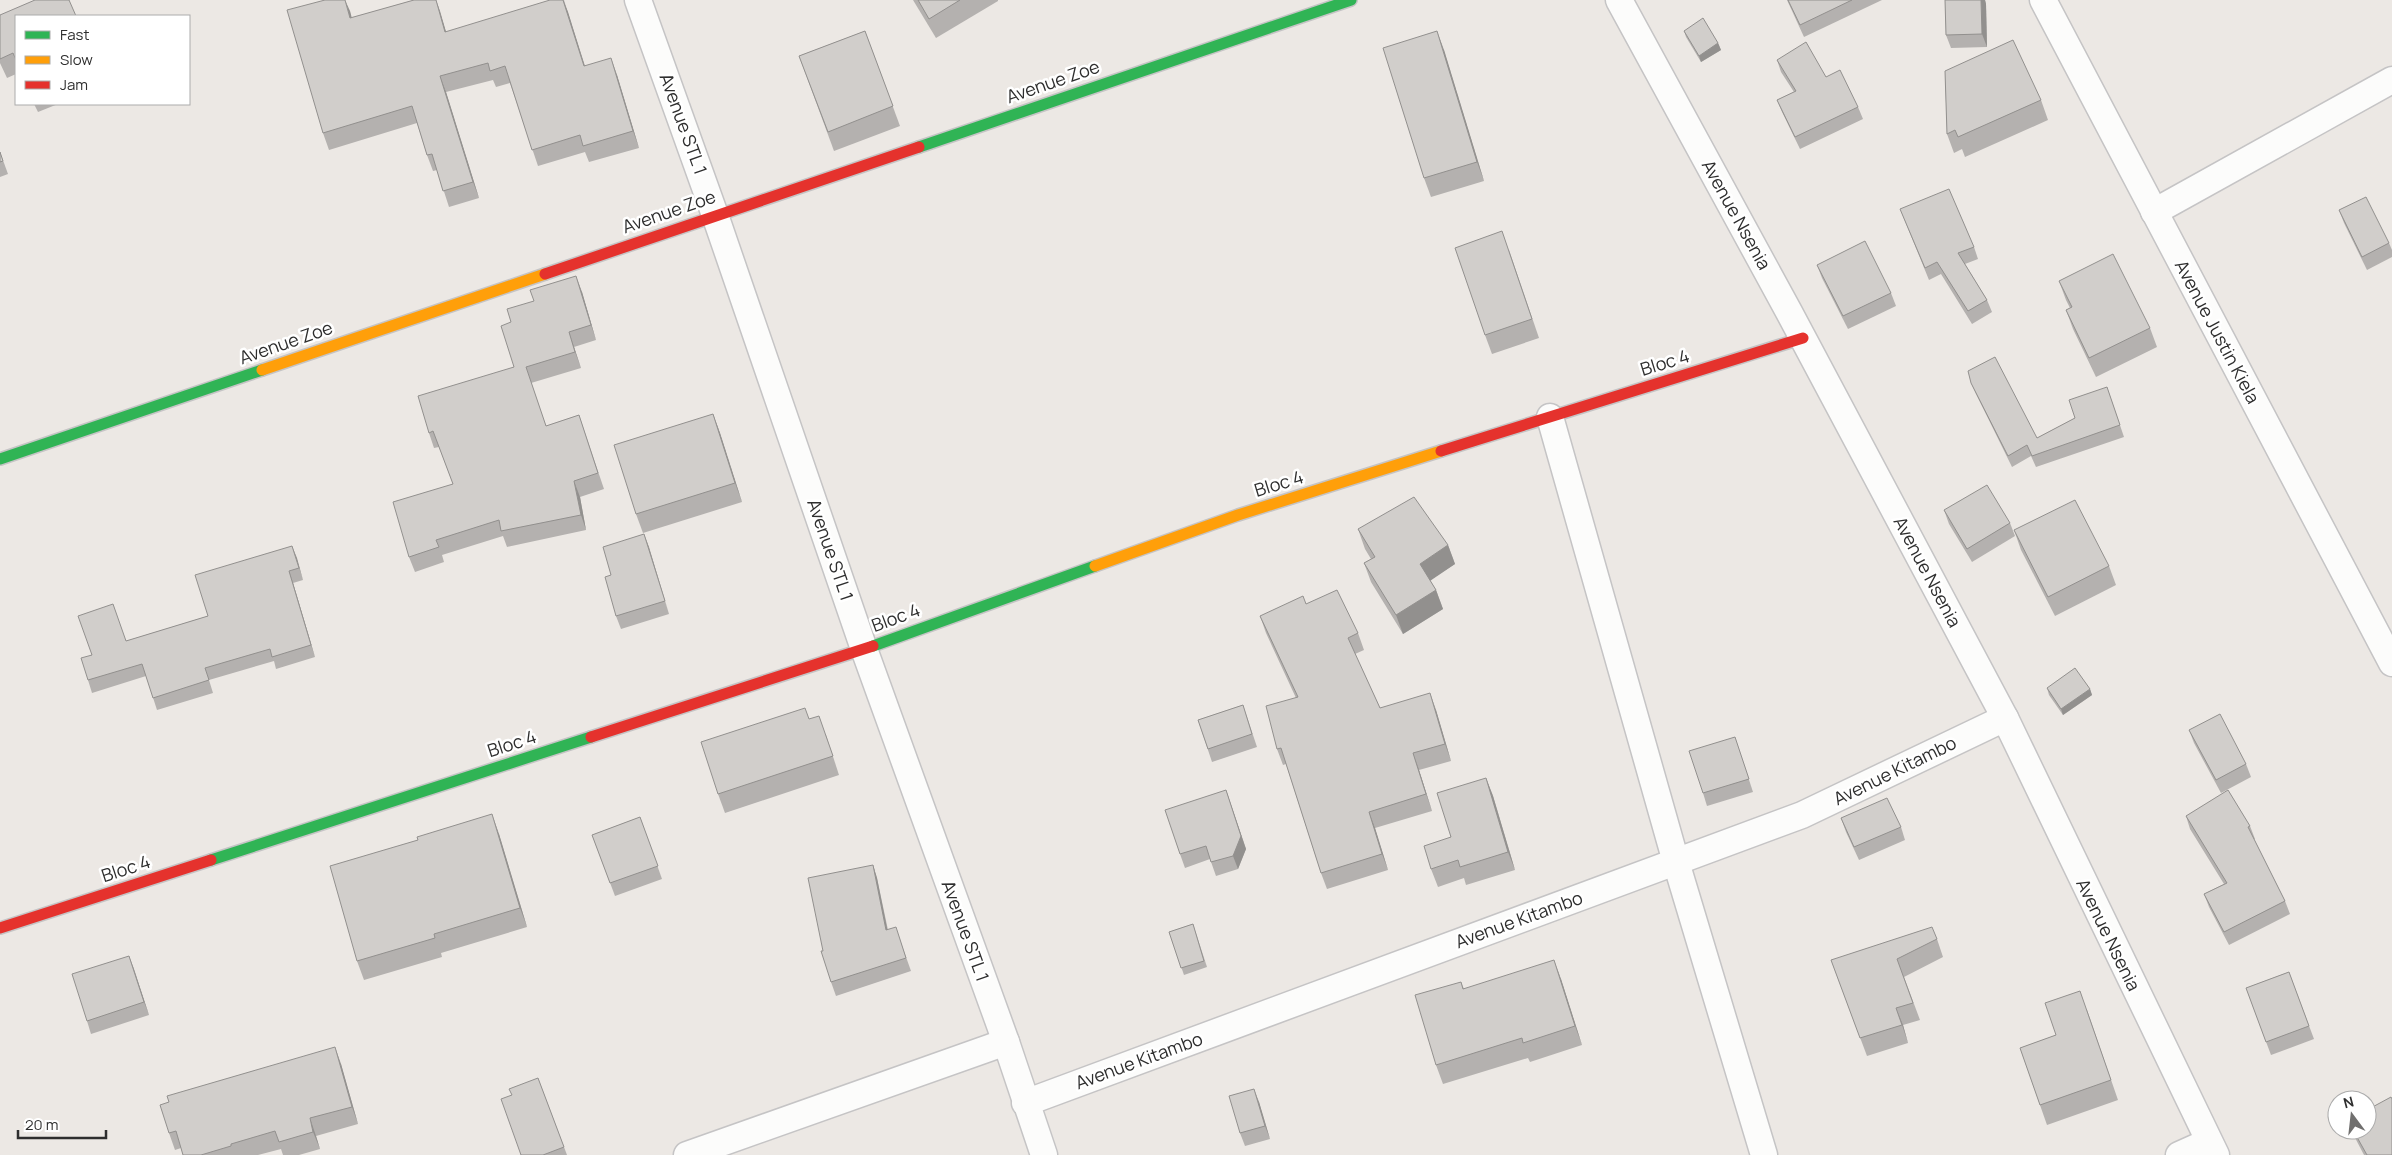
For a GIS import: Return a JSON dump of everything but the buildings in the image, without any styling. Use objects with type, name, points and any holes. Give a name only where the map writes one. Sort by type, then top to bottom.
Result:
[{"type":"street","name":"Avenue STL 1","points":[[638,0],[716,215],[864,648],[1006,1042],[1044,1155]]},
{"type":"street","name":"Avenue Zoe","points":[[0,459],[1350,0]]},
{"type":"street","name":"Avenue Nsenia","points":[[1618,0],[1803,338],[2005,718],[2212,1148]]},
{"type":"street","name":"Avenue Justin Kiela","points":[[2043,0],[2392,663]]},
{"type":"street","points":[[2154,212],[2392,80]]},
{"type":"street","name":"Bloc 4","points":[[0,928],[864,648],[1238,515],[1803,338]]},
{"type":"street","points":[[1550,417],[1676,862],[1764,1155]]},
{"type":"street","name":"Avenue Kitambo","points":[[1025,1103],[1802,815],[2005,718]]},
{"type":"street","points":[[687,1155],[1006,1042]]},
{"type":"street","points":[[2179,1155],[2212,1148]]},
{"type":"traffic: fast","points":[[919,147],[1351,0]]},
{"type":"traffic: fast","points":[[0,459],[262,370]]},
{"type":"traffic: fast","points":[[873,646],[1095,566]]},
{"type":"traffic: fast","points":[[211,860],[591,737]]},
{"type":"traffic: slow","points":[[262,370],[545,274]]},
{"type":"traffic: slow","points":[[1095,566],[1238,515],[1441,451]]},
{"type":"traffic: jam","points":[[545,274],[919,147]]},
{"type":"traffic: jam","points":[[1441,451],[1803,338]]},
{"type":"traffic: jam","points":[[591,737],[873,646]]},
{"type":"traffic: jam","points":[[0,928],[211,860]]}]
